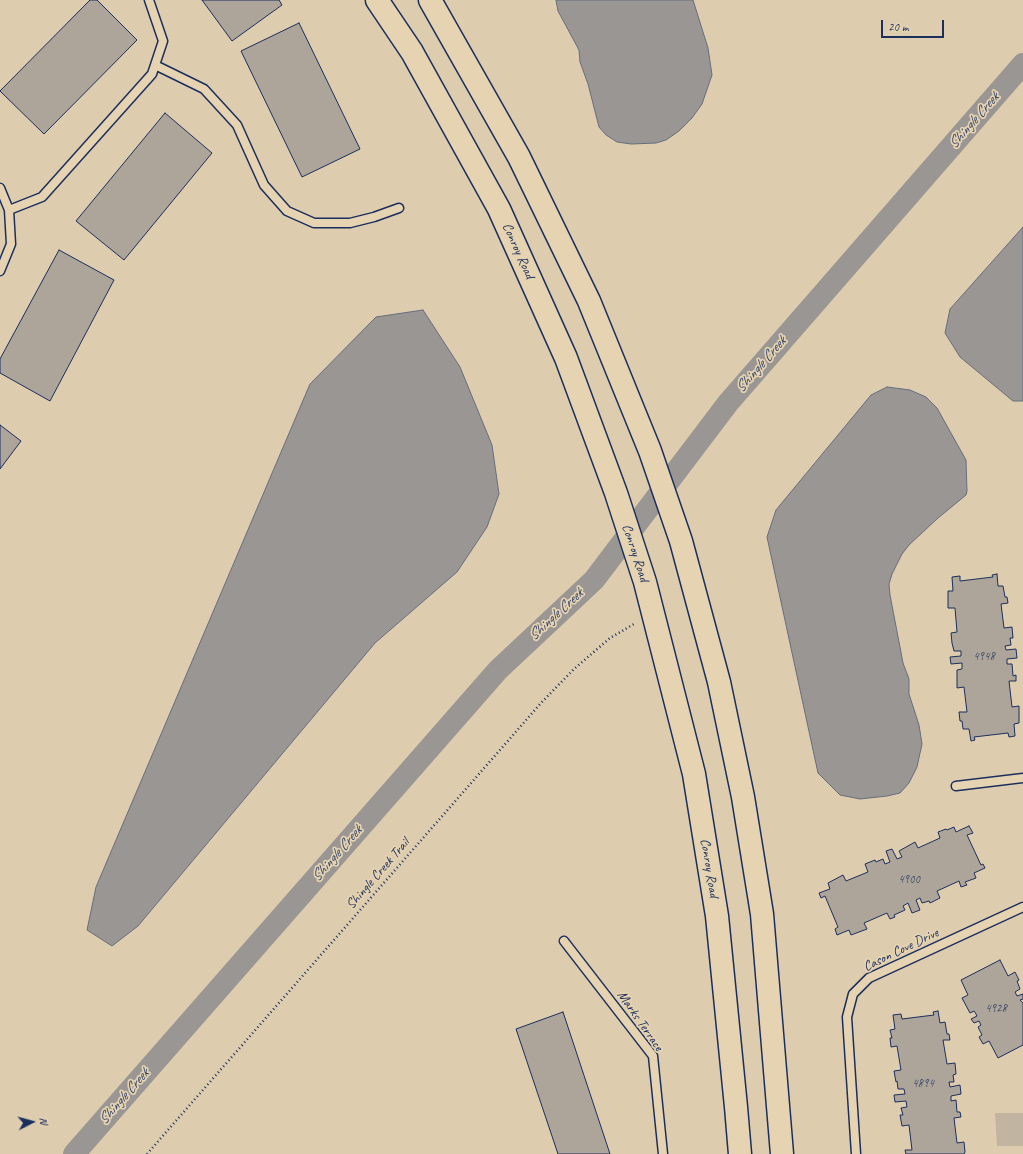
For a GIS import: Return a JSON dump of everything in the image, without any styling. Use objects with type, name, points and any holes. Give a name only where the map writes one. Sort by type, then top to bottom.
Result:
[{"type":"main road","name":"Conroy Road","points":[[377,0],[412,52],[499,209],[566,358],[616,493],[645,582],[671,677],[694,774],[717,916],[740,1154]]},
{"type":"main road","points":[[430,0],[515,150],[589,301],[650,451],[681,541],[719,682],[744,805],[762,914],[782,1154]]},
{"type":"lane","points":[[9,210],[42,197],[152,74],[163,41],[149,0]]},
{"type":"lane","points":[[155,65],[204,89],[209,94],[237,126],[264,185],[287,211],[314,223],[350,223],[374,217],[399,208]]},
{"type":"lane","points":[[0,188],[9,210],[11,244],[0,271]]},
{"type":"lane","points":[[956,786],[1023,778]]},
{"type":"lane","name":"Cason Cove Drive","points":[[856,1154],[847,1017],[853,994],[869,978],[1023,907]]},
{"type":"lane","name":"Marks Terrace","points":[[564,941],[653,1056],[663,1154]]},
{"type":"path","name":"Shingle Creek Trail","points":[[147,1154],[541,703],[574,669],[610,638],[638,622]]},
{"type":"shaded area","points":[[556,0],[693,0],[708,48],[712,75],[702,104],[692,118],[679,131],[666,140],[656,143],[631,144],[617,142],[606,135],[599,127],[588,84],[580,62],[579,50],[558,11]]},
{"type":"shaded area","points":[[1023,227],[1023,401],[1013,401],[960,357],[945,333],[950,309]]},
{"type":"shaded area","points":[[423,310],[460,367],[492,445],[499,494],[487,527],[457,572],[375,643],[138,926],[112,946],[87,930],[96,887],[310,384],[376,317]]},
{"type":"shaded area","points":[[887,387],[910,390],[926,397],[937,408],[966,460],[967,491],[966,495],[909,545],[902,554],[892,574],[889,584],[890,595],[903,663],[909,679],[909,694],[919,725],[922,744],[917,767],[909,783],[900,793],[860,799],[840,795],[818,773],[767,537],[776,510],[871,395]]},
{"type":"shaded area","points":[[995,1113],[1023,1113],[1023,1146],[997,1146]]},
{"type":"building","points":[[90,0],[97,0],[137,40],[44,134],[0,91]]},
{"type":"building","points":[[202,0],[279,0],[282,5],[232,41]]},
{"type":"building","points":[[299,23],[360,149],[302,177],[241,51]]},
{"type":"building","points":[[165,113],[212,153],[124,260],[76,221]]},
{"type":"building","points":[[59,250],[114,280],[50,401],[0,373],[0,359]]},
{"type":"building","points":[[0,425],[21,441],[0,469]]},
{"type":"building","points":[[997,574],[998,586],[1003,586],[1008,603],[1001,604],[1004,628],[1012,627],[1013,638],[1010,638],[1011,645],[1005,646],[1006,650],[1016,649],[1017,658],[1007,659],[1007,664],[1012,664],[1013,676],[1016,675],[1016,681],[1009,681],[1012,707],[1019,706],[1019,723],[1014,724],[1015,736],[1009,737],[1008,733],[974,737],[975,740],[971,741],[969,729],[963,729],[962,721],[960,721],[959,712],[967,712],[964,687],[957,688],[957,670],[962,669],[962,663],[951,664],[950,657],[961,656],[961,651],[954,651],[952,643],[951,633],[957,632],[955,608],[948,608],[948,591],[953,591],[952,577],[960,576],[960,581],[993,577],[992,575]]},
{"type":"building","points":[[969,826],[973,833],[967,835],[981,865],[983,864],[985,868],[974,873],[976,878],[965,882],[967,885],[961,887],[959,881],[937,891],[940,898],[930,903],[929,901],[922,903],[920,898],[916,900],[920,910],[912,913],[908,903],[903,906],[905,910],[894,915],[895,917],[890,919],[887,913],[864,923],[867,929],[851,935],[849,930],[837,935],[835,929],[838,927],[825,896],[821,898],[819,893],[830,889],[828,883],[843,875],[846,881],[868,872],[865,864],[875,860],[876,862],[883,859],[885,864],[890,862],[886,851],[892,849],[897,859],[902,857],[899,851],[915,842],[918,848],[940,838],[938,832],[954,827],[956,832]]},
{"type":"building","points":[[1000,960],[1008,976],[1015,972],[1019,980],[1017,981],[1020,989],[1015,992],[1017,996],[1023,994],[1023,999],[1020,1000],[1023,1003],[1023,1045],[998,1058],[989,1041],[983,1044],[979,1037],[982,1035],[978,1027],[981,1025],[979,1021],[974,1023],[971,1019],[977,1016],[974,1011],[970,1013],[962,998],[968,995],[961,980]]},
{"type":"building","points":[[938,1011],[940,1023],[945,1022],[947,1034],[949,1034],[950,1040],[943,1040],[947,1064],[955,1063],[956,1074],[953,1075],[954,1082],[949,1082],[950,1087],[960,1085],[961,1094],[951,1096],[951,1101],[956,1100],[957,1112],[960,1112],[961,1117],[954,1118],[957,1143],[964,1142],[965,1152],[964,1154],[906,1154],[905,1150],[912,1150],[909,1125],[902,1126],[900,1115],[903,1115],[901,1108],[907,1107],[906,1101],[895,1102],[894,1095],[905,1094],[904,1089],[898,1089],[894,1071],[901,1070],[897,1046],[891,1047],[890,1038],[892,1038],[890,1030],[895,1029],[893,1015],[901,1014],[902,1019],[934,1015],[933,1012]]},
{"type":"building","points":[[563,1012],[610,1154],[558,1154],[516,1029]]},
{"type":"waterway","name":"Shingle Creek","points":[[74,1154],[498,670],[594,580],[728,403],[1023,64]]}]
